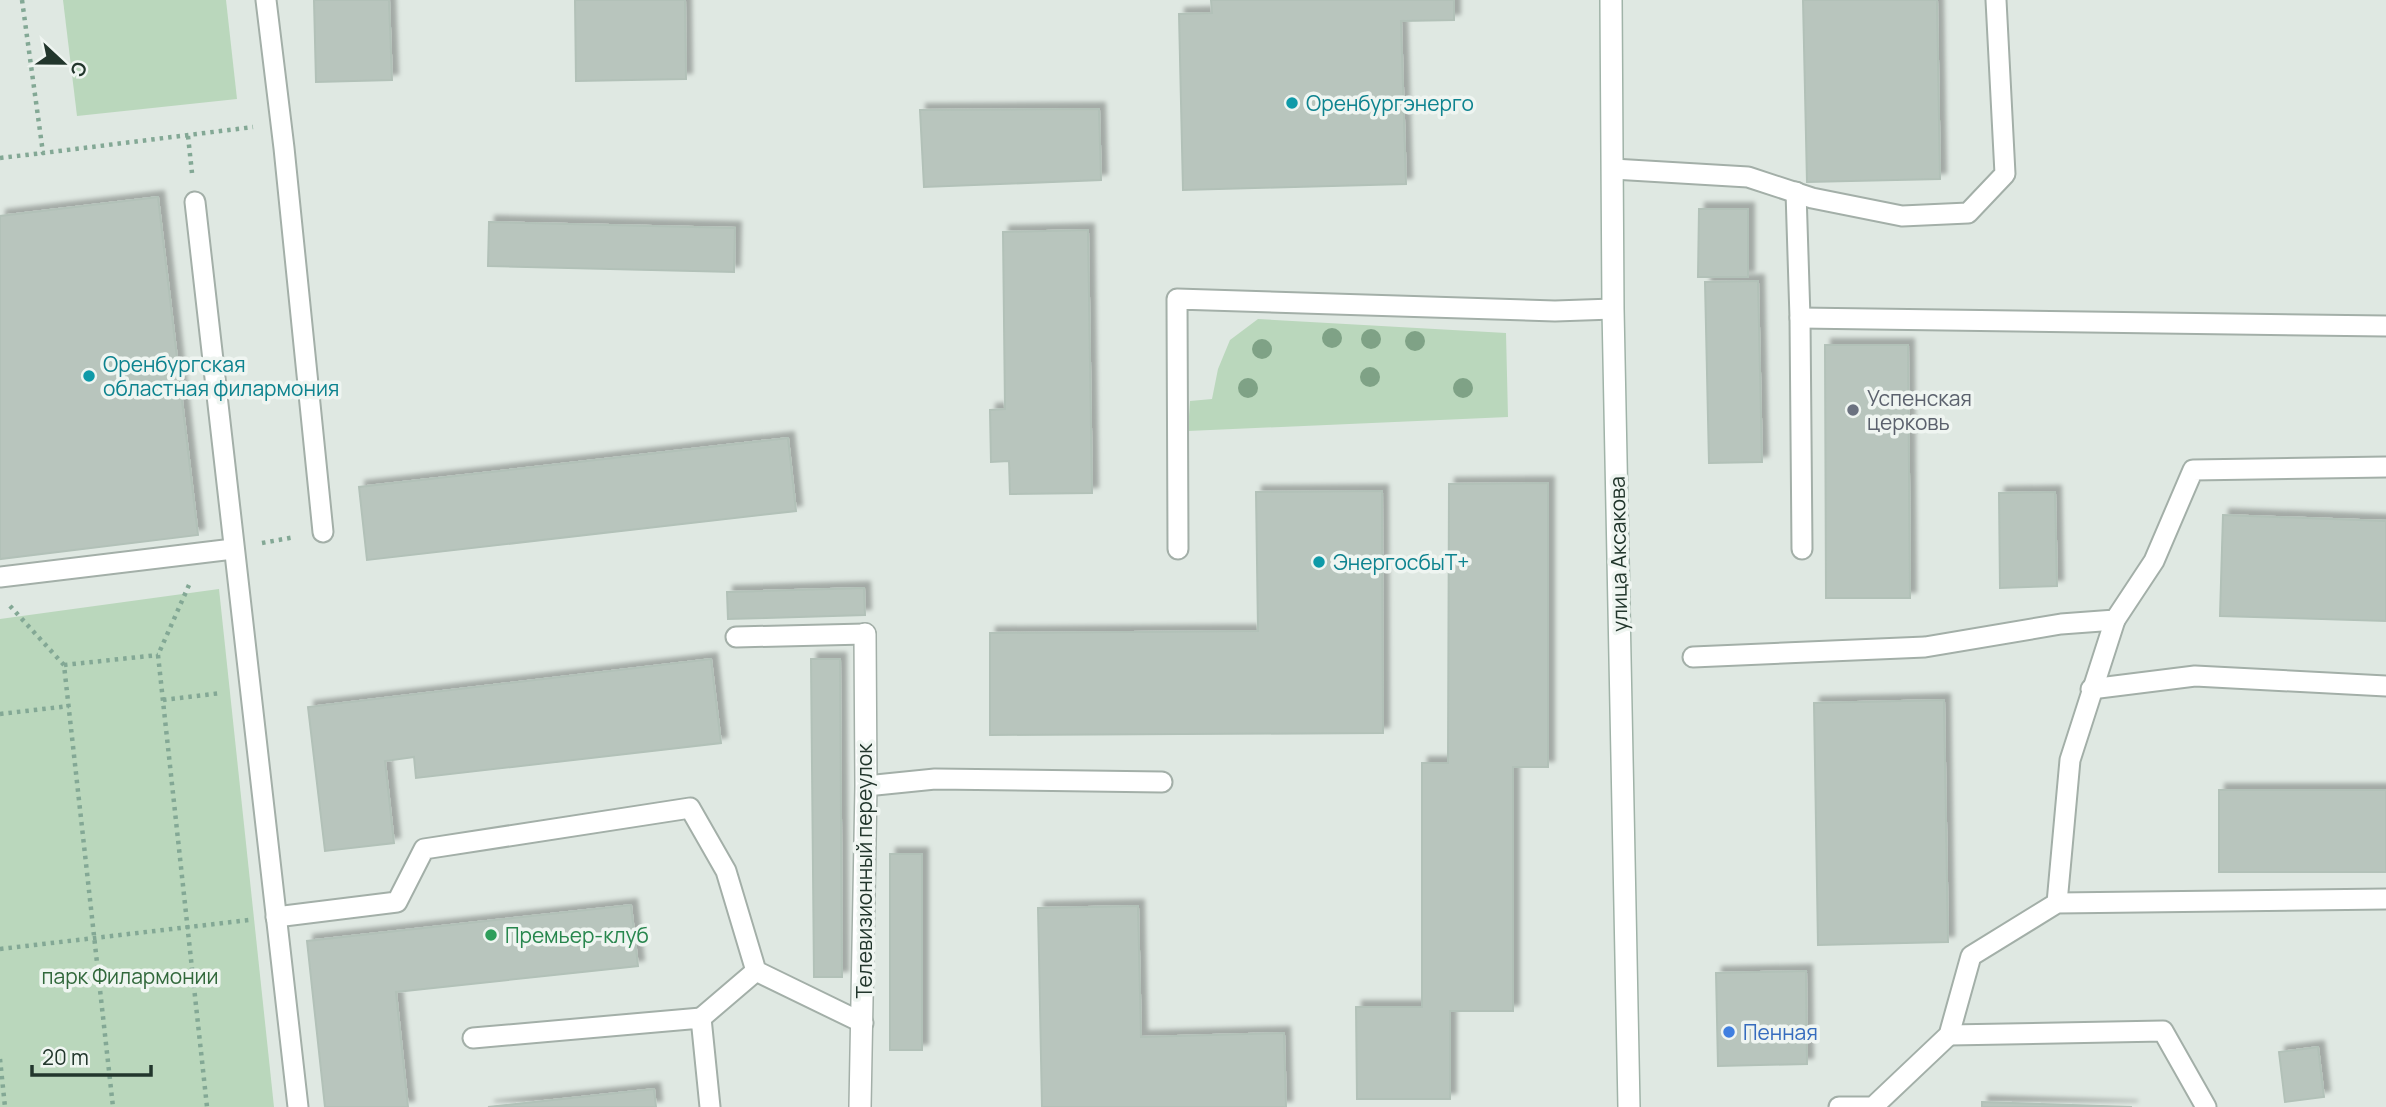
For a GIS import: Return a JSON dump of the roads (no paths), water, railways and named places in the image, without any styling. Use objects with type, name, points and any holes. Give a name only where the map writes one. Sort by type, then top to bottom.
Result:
[{"type":"main road","name":"улица Аксакова","points":[[1611,0],[1613,309],[1629,1107]]},
{"type":"main road","name":"Телевизионный переулок","points":[[860,1107],[866,786],[865,634]]},
{"type":"lane","points":[[266,0],[323,532]]},
{"type":"lane","points":[[1613,169],[1748,177],[1812,198],[1902,216],[1968,213],[2005,174],[1996,0]]},
{"type":"lane","points":[[1796,192],[1802,549]]},
{"type":"lane","points":[[195,202],[298,1107]]},
{"type":"lane","points":[[1178,549],[1177,299],[1555,311],[1613,309]]},
{"type":"lane","points":[[1800,318],[2386,326]]},
{"type":"lane","points":[[2057,903],[2070,760],[2091,689],[2115,620],[2154,561],[2193,470],[2386,467]]},
{"type":"lane","points":[[0,577],[233,549]]},
{"type":"lane","points":[[1693,657],[1925,647],[2061,624],[2115,620]]},
{"type":"lane","points":[[736,637],[865,634]]},
{"type":"lane","points":[[2091,689],[2194,676],[2386,686]]},
{"type":"lane","points":[[866,786],[934,779],[1162,782]]},
{"type":"lane","points":[[276,917],[397,902],[424,849],[690,808],[726,871],[756,971],[863,1023]]},
{"type":"lane","points":[[1839,1107],[1873,1107],[1950,1035],[1971,956],[2057,903],[2386,899]]},
{"type":"lane","points":[[472,1038],[701,1018],[756,971]]},
{"type":"lane","points":[[701,1018],[710,1107]]},
{"type":"lane","points":[[1950,1035],[2163,1031],[2206,1107]]},
{"type":"place","name":"Оренбургэнерго","points":[[1292,103]]},
{"type":"place","name":"Оренбургская областная филармония","points":[[89,376]]},
{"type":"place","name":"Успенская церковь","points":[[1853,410]]},
{"type":"place","name":"ЭнергосбыТ+","points":[[1319,562]]},
{"type":"place","name":"Премьер-клуб","points":[[491,935]]},
{"type":"place","name":"Пенная","points":[[1729,1032]]},
{"type":"park label","name":"парк Филармонии","points":[[130,976]]}]
